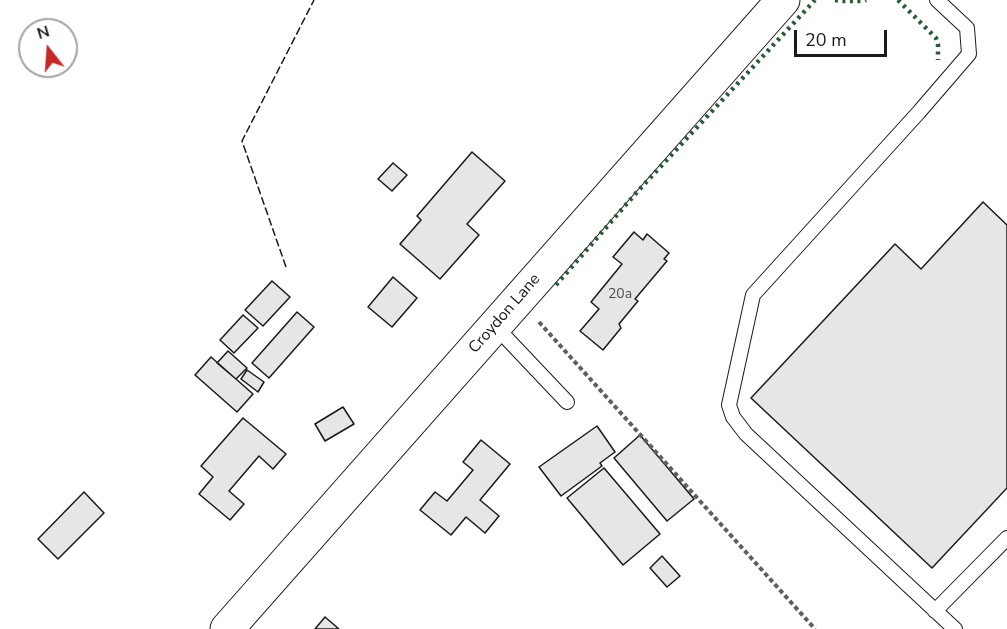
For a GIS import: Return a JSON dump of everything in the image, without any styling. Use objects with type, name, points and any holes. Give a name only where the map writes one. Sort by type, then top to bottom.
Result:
[{"type":"main road","name":"Croydon Lane","points":[[227,629],[783,0]]},
{"type":"lane","points":[[937,0],[967,28],[969,54],[753,295],[729,405],[733,417],[746,434],[955,629]]},
{"type":"lane","points":[[495,326],[567,402]]},
{"type":"lane","points":[[935,611],[1007,538]]},
{"type":"path","points":[[518,299],[816,629]]},
{"type":"building","points":[[472,152],[505,181],[467,224],[479,235],[440,279],[400,244],[421,220],[417,216]]},
{"type":"building","points":[[393,163],[407,175],[392,191],[378,179]]},
{"type":"building","points":[[983,202],[1007,225],[1007,488],[932,568],[751,398],[895,244],[921,269]]},
{"type":"building","points":[[634,232],[643,240],[647,234],[669,253],[664,259],[667,261],[635,299],[638,301],[619,324],[621,328],[603,350],[580,331],[599,309],[591,302],[622,264],[613,257]]},
{"type":"building","points":[[393,277],[417,298],[392,327],[368,307]]},
{"type":"building","points":[[272,281],[290,297],[263,326],[245,310]]},
{"type":"building","points":[[297,312],[314,327],[269,378],[252,363]]},
{"type":"building","points":[[243,315],[258,328],[234,353],[220,340]]},
{"type":"building","points":[[228,351],[247,368],[236,379],[217,363]]},
{"type":"building","points":[[211,357],[253,394],[237,412],[195,375]]},
{"type":"building","points":[[247,370],[264,382],[258,392],[241,379]]},
{"type":"building","points":[[343,407],[354,424],[325,441],[315,424]]},
{"type":"building","points":[[243,418],[286,454],[273,469],[259,456],[229,491],[244,504],[230,520],[199,494],[213,477],[201,466]]},
{"type":"building","points":[[597,426],[615,452],[600,463],[602,466],[561,496],[539,467]]},
{"type":"building","points":[[640,435],[694,499],[667,521],[614,458]]},
{"type":"building","points":[[481,440],[510,464],[480,500],[499,516],[485,533],[466,517],[451,535],[420,510],[435,492],[447,501],[473,470],[463,462]]},
{"type":"building","points":[[604,468],[660,534],[623,565],[567,498]]},
{"type":"building","points":[[84,492],[104,513],[58,559],[38,539]]},
{"type":"building","points":[[662,556],[680,576],[667,587],[650,568]]},
{"type":"building","points":[[325,617],[339,629],[315,629]]},
{"type":"hedge","points":[[556,285],[637,192],[815,0]]},
{"type":"hedge","points":[[835,0],[866,0]]},
{"type":"hedge","points":[[898,0],[936,38],[938,60]]},
{"type":"fence","points":[[286,267],[242,141],[314,0]]}]
